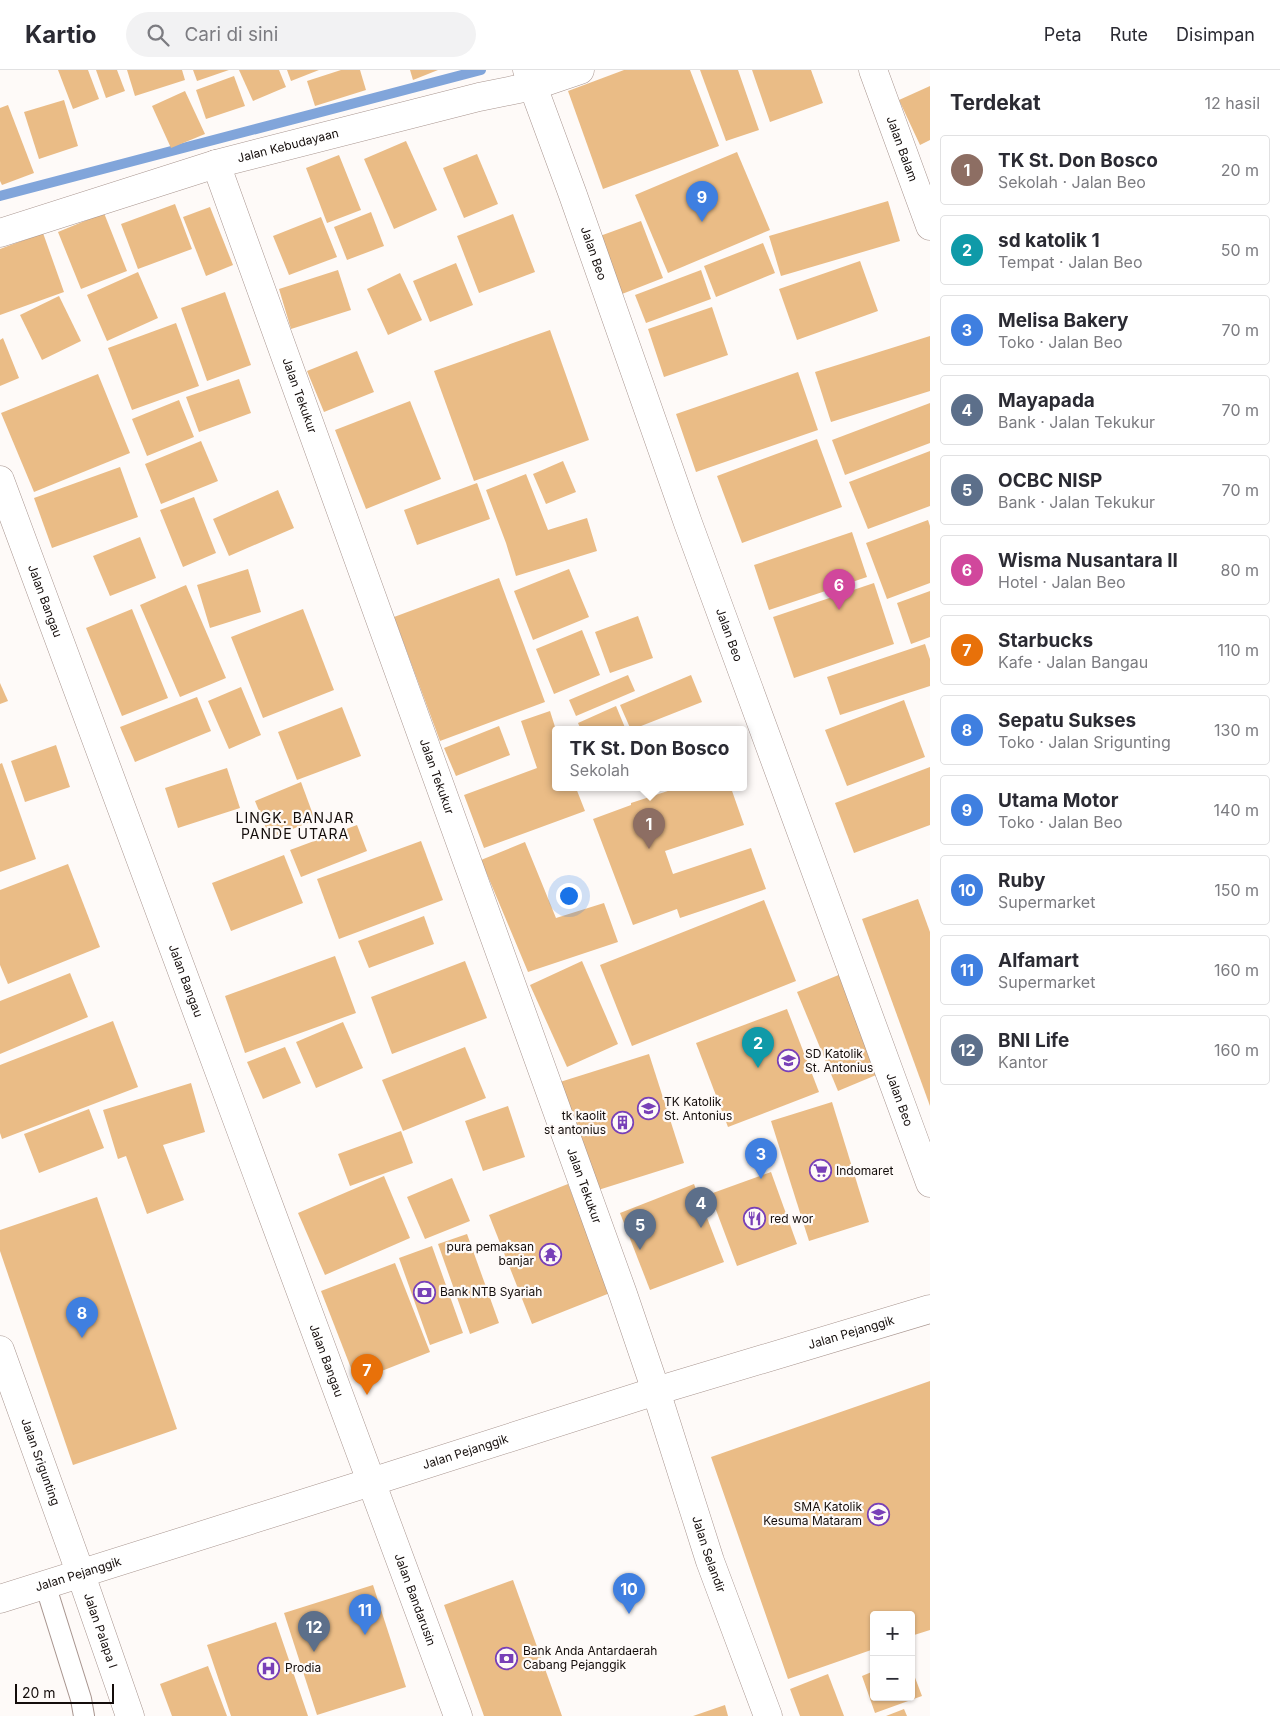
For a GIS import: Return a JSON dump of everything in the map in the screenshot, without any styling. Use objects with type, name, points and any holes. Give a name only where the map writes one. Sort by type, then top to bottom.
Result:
[{"type":"street","name":"Jalan Kebudayaan","points":[[0,233],[216,164],[479,97],[530,78],[580,70]]},
{"type":"street","name":"Jalan Balam","points":[[873,70],[930,226]]},
{"type":"street","name":"Jalan Beo","points":[[530,78],[688,523],[930,1182]]},
{"type":"street","name":"Jalan Tekukur","points":[[216,164],[656,1390]]},
{"type":"street","name":"Jalan Bangau","points":[[0,480],[371,1482]]},
{"type":"street","name":"Jalan Pejanggik","points":[[0,1599],[656,1390],[930,1308]]},
{"type":"street","name":"Jalan Srigunting","points":[[0,1350],[80,1572]]},
{"type":"street","name":"Jalan Selandir","points":[[656,1390],[710,1561],[768,1716]]},
{"type":"street","name":"Jalan Bandarusin","points":[[371,1482],[458,1716]]},
{"type":"street","name":"Jalan Palapa I","points":[[80,1572],[130,1716]]},
{"type":"lane","points":[[45,1584],[81,1699],[84,1716]]},
{"type":"building","points":[[58,70],[88,70],[99,99],[73,109]]},
{"type":"building","points":[[96,70],[117,70],[125,91],[106,98]]},
{"type":"building","points":[[127,70],[182,70],[185,80],[135,96]]},
{"type":"building","points":[[193,70],[229,70],[197,81]]},
{"type":"building","points":[[239,70],[279,70],[286,87],[253,101]]},
{"type":"building","points":[[287,70],[319,70],[291,81]]},
{"type":"building","points":[[341,70],[360,70],[366,90],[315,106],[307,81]]},
{"type":"building","points":[[410,70],[438,70],[413,80]]},
{"type":"building","points":[[624,70],[690,70],[719,146],[603,189],[568,91]]},
{"type":"building","points":[[700,70],[738,70],[759,130],[726,141]]},
{"type":"building","points":[[752,70],[811,70],[823,103],[770,122]]},
{"type":"building","points":[[234,76],[245,106],[206,119],[196,90]]},
{"type":"building","points":[[930,86],[930,140],[920,145],[899,100]]},
{"type":"building","points":[[185,91],[205,134],[171,148],[152,106]]},
{"type":"building","points":[[64,100],[78,146],[39,159],[24,112]]},
{"type":"building","points":[[8,105],[34,173],[2,185],[0,181],[0,108]]},
{"type":"building","points":[[406,141],[437,210],[394,229],[364,159]]},
{"type":"building","points":[[737,152],[770,230],[668,273],[635,195]]},
{"type":"building","points":[[477,154],[498,204],[464,218],[443,168]]},
{"type":"building","points":[[339,155],[361,210],[327,223],[306,168]]},
{"type":"building","points":[[888,201],[900,241],[781,276],[769,236]]},
{"type":"building","points":[[175,204],[192,249],[138,269],[121,224]]},
{"type":"building","points":[[210,207],[233,265],[206,276],[183,217]]},
{"type":"building","points":[[371,212],[384,246],[347,260],[334,227]]},
{"type":"building","points":[[104,213],[127,271],[81,289],[58,232]]},
{"type":"building","points":[[513,214],[535,272],[479,293],[457,236]]},
{"type":"building","points":[[321,217],[337,257],[289,275],[273,236]]},
{"type":"building","points":[[641,221],[663,278],[622,294],[600,236]]},
{"type":"building","points":[[43,233],[64,292],[0,315],[0,249]]},
{"type":"building","points":[[763,243],[775,273],[716,297],[704,266]]},
{"type":"building","points":[[860,261],[878,311],[797,340],[779,289]]},
{"type":"building","points":[[456,263],[473,305],[430,322],[413,281]]},
{"type":"building","points":[[338,270],[351,310],[291,329],[279,289]]},
{"type":"building","points":[[701,270],[711,299],[646,323],[635,295]]},
{"type":"building","points":[[138,272],[158,318],[107,341],[87,295]]},
{"type":"building","points":[[400,273],[422,320],[388,335],[367,289]]},
{"type":"building","points":[[225,292],[251,365],[207,381],[181,308]]},
{"type":"building","points":[[59,296],[81,341],[42,360],[20,315]]},
{"type":"building","points":[[712,307],[728,355],[664,377],[648,329]]},
{"type":"building","points":[[176,323],[199,386],[132,410],[108,348]]},
{"type":"building","points":[[550,330],[589,440],[474,481],[434,371]]},
{"type":"building","points":[[930,336],[930,391],[831,422],[815,372]]},
{"type":"building","points":[[3,338],[19,378],[0,386],[0,340]]},
{"type":"building","points":[[357,351],[374,392],[324,412],[307,371]]},
{"type":"building","points":[[798,372],[818,430],[696,472],[676,414]]},
{"type":"building","points":[[98,374],[130,453],[34,492],[1,413]]},
{"type":"building","points":[[239,379],[251,413],[199,432],[186,397]]},
{"type":"building","points":[[179,400],[194,437],[147,456],[132,419]]},
{"type":"building","points":[[410,401],[441,479],[366,509],[335,430]]},
{"type":"building","points":[[930,403],[930,443],[845,475],[832,440]]},
{"type":"building","points":[[817,439],[842,507],[742,543],[717,476]]},
{"type":"building","points":[[201,441],[218,481],[161,504],[145,464]]},
{"type":"building","points":[[930,451],[930,506],[868,529],[849,482]]},
{"type":"building","points":[[563,461],[576,492],[546,504],[533,474]]},
{"type":"building","points":[[120,467],[138,517],[52,548],[34,498]]},
{"type":"building","points":[[526,474],[548,530],[587,518],[597,551],[516,576],[486,490]]},
{"type":"building","points":[[477,483],[490,519],[417,545],[404,510]]},
{"type":"building","points":[[278,490],[294,528],[229,556],[213,519]]},
{"type":"building","points":[[194,497],[216,553],[183,567],[160,510]]},
{"type":"building","points":[[928,520],[930,526],[930,583],[887,599],[866,543]]},
{"type":"building","points":[[852,532],[867,577],[769,610],[754,565]]},
{"type":"building","points":[[140,537],[156,578],[110,596],[93,556]]},
{"type":"building","points":[[248,569],[261,612],[210,628],[197,585]]},
{"type":"building","points":[[569,569],[589,617],[533,640],[514,591]]},
{"type":"building","points":[[499,578],[545,702],[440,741],[394,617]]},
{"type":"building","points":[[874,583],[894,644],[794,678],[773,617]]},
{"type":"building","points":[[186,585],[226,678],[180,697],[140,605]]},
{"type":"building","points":[[930,591],[930,637],[911,644],[897,603]]},
{"type":"building","points":[[132,609],[168,698],[122,716],[86,628]]},
{"type":"building","points":[[303,609],[334,690],[263,718],[231,637]]},
{"type":"building","points":[[638,616],[653,658],[610,673],[595,632]]},
{"type":"building","points":[[582,630],[600,675],[554,694],[536,649]]},
{"type":"building","points":[[925,644],[930,659],[930,686],[840,715],[827,677]]},
{"type":"building","points":[[628,675],[635,691],[576,716],[569,700]]},
{"type":"building","points":[[691,675],[702,702],[641,726],[629,726],[620,705]]},
{"type":"building","points":[[0,683],[8,701],[0,704]]},
{"type":"building","points":[[241,687],[261,735],[229,749],[208,701]]},
{"type":"building","points":[[197,697],[211,731],[135,762],[120,727]]},
{"type":"building","points":[[904,700],[925,757],[847,786],[825,730]]},
{"type":"building","points":[[616,706],[624,726],[579,726],[578,723]]},
{"type":"building","points":[[342,707],[361,756],[297,780],[278,732]]},
{"type":"building","points":[[550,711],[555,726],[552,726],[552,791],[577,791],[585,811],[484,848],[464,795],[537,768],[521,721]]},
{"type":"building","points":[[499,726],[510,755],[456,776],[444,748]]},
{"type":"building","points":[[56,745],[70,787],[25,802],[11,761]]},
{"type":"building","points":[[2,763],[36,859],[0,872],[0,764]]},
{"type":"building","points":[[930,767],[930,825],[854,853],[835,803]]},
{"type":"building","points":[[227,768],[240,808],[178,828],[165,788]]},
{"type":"building","points":[[301,782],[315,820],[270,838],[255,801]]},
{"type":"building","points":[[668,791],[732,791],[744,825],[665,851],[673,874],[751,848],[766,889],[680,918],[677,909],[633,925],[593,819],[631,805],[631,803]]},
{"type":"building","points":[[357,825],[367,851],[301,877],[290,850]]},
{"type":"building","points":[[421,841],[443,900],[339,939],[317,879]]},
{"type":"building","points":[[525,842],[556,918],[604,903],[618,942],[528,972],[481,860]]},
{"type":"building","points":[[284,855],[303,903],[231,931],[212,883]]},
{"type":"building","points":[[68,864],[100,947],[8,984],[0,965],[0,890]]},
{"type":"building","points":[[918,899],[930,932],[930,1106],[862,919]]},
{"type":"building","points":[[764,900],[796,981],[632,1046],[600,965]]},
{"type":"building","points":[[424,916],[434,944],[369,968],[358,941]]},
{"type":"building","points":[[335,956],[356,1013],[245,1053],[225,996]]},
{"type":"building","points":[[465,961],[487,1018],[392,1054],[371,997]]},
{"type":"building","points":[[582,961],[618,1044],[567,1067],[530,985]]},
{"type":"building","points":[[70,973],[88,1017],[0,1054],[0,1001]]},
{"type":"building","points":[[841,974],[881,1073],[838,1091],[797,992]]},
{"type":"building","points":[[787,1009],[819,1092],[728,1127],[696,1043]]},
{"type":"building","points":[[113,1021],[138,1087],[2,1139],[0,1133],[0,1065]]},
{"type":"building","points":[[343,1022],[363,1068],[316,1088],[296,1042]]},
{"type":"building","points":[[285,1047],[301,1083],[263,1099],[247,1062]]},
{"type":"building","points":[[465,1047],[486,1098],[403,1131],[382,1080]]},
{"type":"building","name":"tk kaolit st antonius","points":[[649,1054],[684,1163],[595,1191],[560,1082]]},
{"type":"building","points":[[191,1083],[205,1132],[163,1145],[184,1200],[147,1214],[126,1156],[118,1159],[103,1110]]},
{"type":"building","name":"Indomaret","points":[[832,1102],[869,1222],[809,1241],[771,1121]]},
{"type":"building","points":[[508,1106],[525,1157],[483,1171],[465,1121]]},
{"type":"building","points":[[89,1109],[104,1148],[39,1173],[24,1134]]},
{"type":"building","points":[[401,1131],[413,1163],[350,1186],[338,1154]]},
{"type":"building","name":"red wor","points":[[771,1172],[797,1244],[737,1266],[710,1194]]},
{"type":"building","points":[[384,1176],[410,1238],[325,1275],[298,1213]]},
{"type":"building","points":[[452,1178],[470,1221],[425,1239],[407,1197]]},
{"type":"building","name":"pura pemaksan banjar","points":[[568,1184],[610,1293],[532,1324],[489,1215]]},
{"type":"building","points":[[694,1184],[724,1262],[650,1290],[620,1213]]},
{"type":"building","points":[[97,1197],[177,1429],[73,1465],[0,1251],[0,1230]]},
{"type":"building","points":[[467,1234],[499,1323],[470,1334],[438,1244]]},
{"type":"building","points":[[432,1246],[463,1333],[430,1345],[399,1258]]},
{"type":"building","points":[[395,1263],[430,1352],[356,1381],[321,1291]]},
{"type":"building","points":[[930,1381],[930,1630],[915,1635],[915,1611],[870,1611],[870,1650],[788,1679],[711,1457]]},
{"type":"building","points":[[513,1580],[562,1716],[484,1716],[444,1605]]},
{"type":"building","points":[[373,1585],[406,1687],[317,1715],[284,1613]]},
{"type":"building","points":[[276,1622],[308,1716],[231,1716],[207,1645]]},
{"type":"building","points":[[208,1666],[227,1716],[172,1716],[160,1684]]},
{"type":"building","points":[[870,1673],[870,1699],[862,1676]]},
{"type":"building","points":[[828,1674],[844,1716],[800,1716],[790,1689]]},
{"type":"building","points":[[915,1678],[922,1696],[915,1699]]},
{"type":"building","points":[[871,1701],[908,1701],[875,1713]]},
{"type":"building","points":[[725,1705],[728,1716],[693,1716]]},
{"type":"building","points":[[904,1709],[907,1716],[886,1716]]},
{"type":"waterway","points":[[0,196],[481,70]]},
{"type":"place","name":"Utama Motor","points":[[702,222]]},
{"type":"place","name":"Wisma Nusantara II","points":[[839,610]]},
{"type":"place","name":"TK St. Don Bosco","points":[[649,849]]},
{"type":"place","name":"SD Katolik St. Antonius","points":[[789,1061]]},
{"type":"place","name":"sd katolik 1","points":[[758,1068]]},
{"type":"place","name":"TK Katolik St. Antonius","points":[[648,1109]]},
{"type":"place","name":"tk kaolit st antonius","points":[[622,1123]]},
{"type":"place","name":"Indomaret","points":[[820,1171]]},
{"type":"place","name":"Melisa Bakery","points":[[761,1179]]},
{"type":"place","name":"red wor","points":[[754,1219]]},
{"type":"place","name":"Mayapada","points":[[701,1228]]},
{"type":"place","name":"OCBC NISP","points":[[640,1250]]},
{"type":"place","name":"pura pemaksan banjar","points":[[550,1254]]},
{"type":"place","name":"Bank NTB Syariah","points":[[424,1292]]},
{"type":"place","name":"Sepatu Sukses","points":[[82,1338]]},
{"type":"place","name":"Starbucks","points":[[367,1395]]},
{"type":"place","name":"SMA Katolik Kesuma Mataram","points":[[878,1514]]},
{"type":"place","name":"Ruby","points":[[629,1614]]},
{"type":"place","name":"Alfamart","points":[[365,1635]]},
{"type":"place","name":"BNI Life","points":[[314,1652]]},
{"type":"place","name":"Bank Anda Antardaerah Cabang Pejanggik","points":[[507,1658]]},
{"type":"place","name":"Prodia","points":[[269,1668]]},
{"type":"district","name":"LINGK. BANJAR PANDE UTARA","points":[[295,826]]}]
